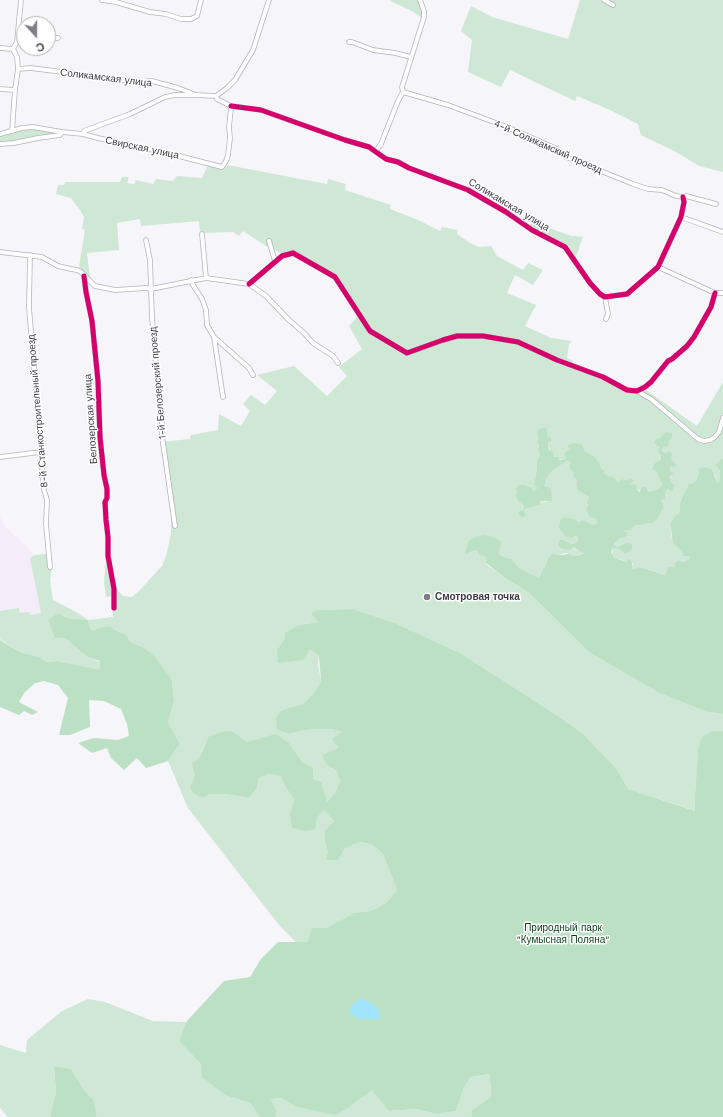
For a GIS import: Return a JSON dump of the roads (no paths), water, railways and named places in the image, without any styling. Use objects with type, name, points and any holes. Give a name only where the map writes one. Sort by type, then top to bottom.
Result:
[{"type":"street","points":[[20,16],[21,0]]},
{"type":"street","points":[[102,0],[116,2],[150,12],[166,14],[181,19],[191,19],[197,16],[201,0]]},
{"type":"street","points":[[231,106],[217,99],[216,96],[235,80],[253,50],[269,0]]},
{"type":"street","points":[[376,151],[381,144],[403,92],[402,87],[424,17],[424,11],[420,0]]},
{"type":"street","points":[[604,0],[613,5]]},
{"type":"street","points":[[349,42],[373,50],[412,57]]},
{"type":"street","points":[[13,49],[16,44]]},
{"type":"street","points":[[0,48],[13,49]]},
{"type":"street","points":[[12,131],[18,68],[17,57],[13,49]]},
{"type":"street","name":"Соликамская улица","points":[[18,68],[32,68],[140,82],[152,81],[178,88],[196,95],[216,96]]},
{"type":"street","points":[[0,89],[15,90]]},
{"type":"street","name":"4-й Соликамский проезд","points":[[403,92],[448,105],[507,127],[557,150],[566,157],[633,184],[648,189],[662,190],[676,196],[686,196],[716,204]]},
{"type":"street","points":[[83,134],[84,132],[130,114],[166,97],[175,95],[196,95]]},
{"type":"street","name":"Соликамская улица","points":[[231,106],[261,110],[368,147],[386,159],[398,162],[409,168],[468,190],[564,248],[590,283],[600,294],[606,297]]},
{"type":"street","name":"Свирская улица","points":[[0,134],[22,128],[33,127],[83,134],[222,167],[228,156],[231,106]]},
{"type":"street","name":"Свирская улица","points":[[0,144],[60,135],[62,132]]},
{"type":"street","points":[[606,319],[608,314],[606,297],[627,294],[658,267],[682,217],[684,197]]},
{"type":"street","points":[[682,217],[723,232]]},
{"type":"street","points":[[202,234],[206,278]]},
{"type":"street","name":"1-й Белозерский проезд","points":[[146,240],[150,260],[157,378],[162,416],[162,436],[175,526]]},
{"type":"street","points":[[269,241],[275,261]]},
{"type":"street","points":[[0,252],[42,257],[58,266],[77,270],[95,286],[115,290],[151,289],[206,278],[249,284],[266,296],[304,333],[312,343],[332,356],[338,363]]},
{"type":"street","points":[[249,284],[282,256],[293,253],[335,277],[344,292],[354,304],[370,331],[407,353],[456,336],[482,336],[518,342],[557,360],[603,377],[627,390],[637,391],[651,399],[698,439],[704,441],[715,437],[723,418]]},
{"type":"street","name":"8-й Станкостроительный проезд","points":[[30,255],[29,307],[44,490],[47,500],[46,524],[50,567]]},
{"type":"street","points":[[658,267],[715,293],[723,293]]},
{"type":"street","name":"Белозерская улица","points":[[84,276],[92,321],[98,381],[100,437],[107,489],[107,498],[105,502],[108,556],[114,589],[114,608]]},
{"type":"street","points":[[191,280],[202,299],[206,310],[207,325],[214,337],[249,368],[253,375]]},
{"type":"street","points":[[637,391],[651,382],[668,361],[687,346],[694,337],[711,307],[715,293]]},
{"type":"street","points":[[214,337],[223,396]]},
{"type":"street","points":[[0,457],[42,452]]},
{"type":"water","points":[[361,998],[373,1004],[378,1009],[381,1018],[374,1020],[365,1018],[360,1020],[350,1013],[352,1005]]},
{"type":"place","name":"Смотровая точка","points":[[427,597]]},
{"type":"park label","name":"Природный парк \"Кумысная Поляна\"","points":[[563,934]]}]
